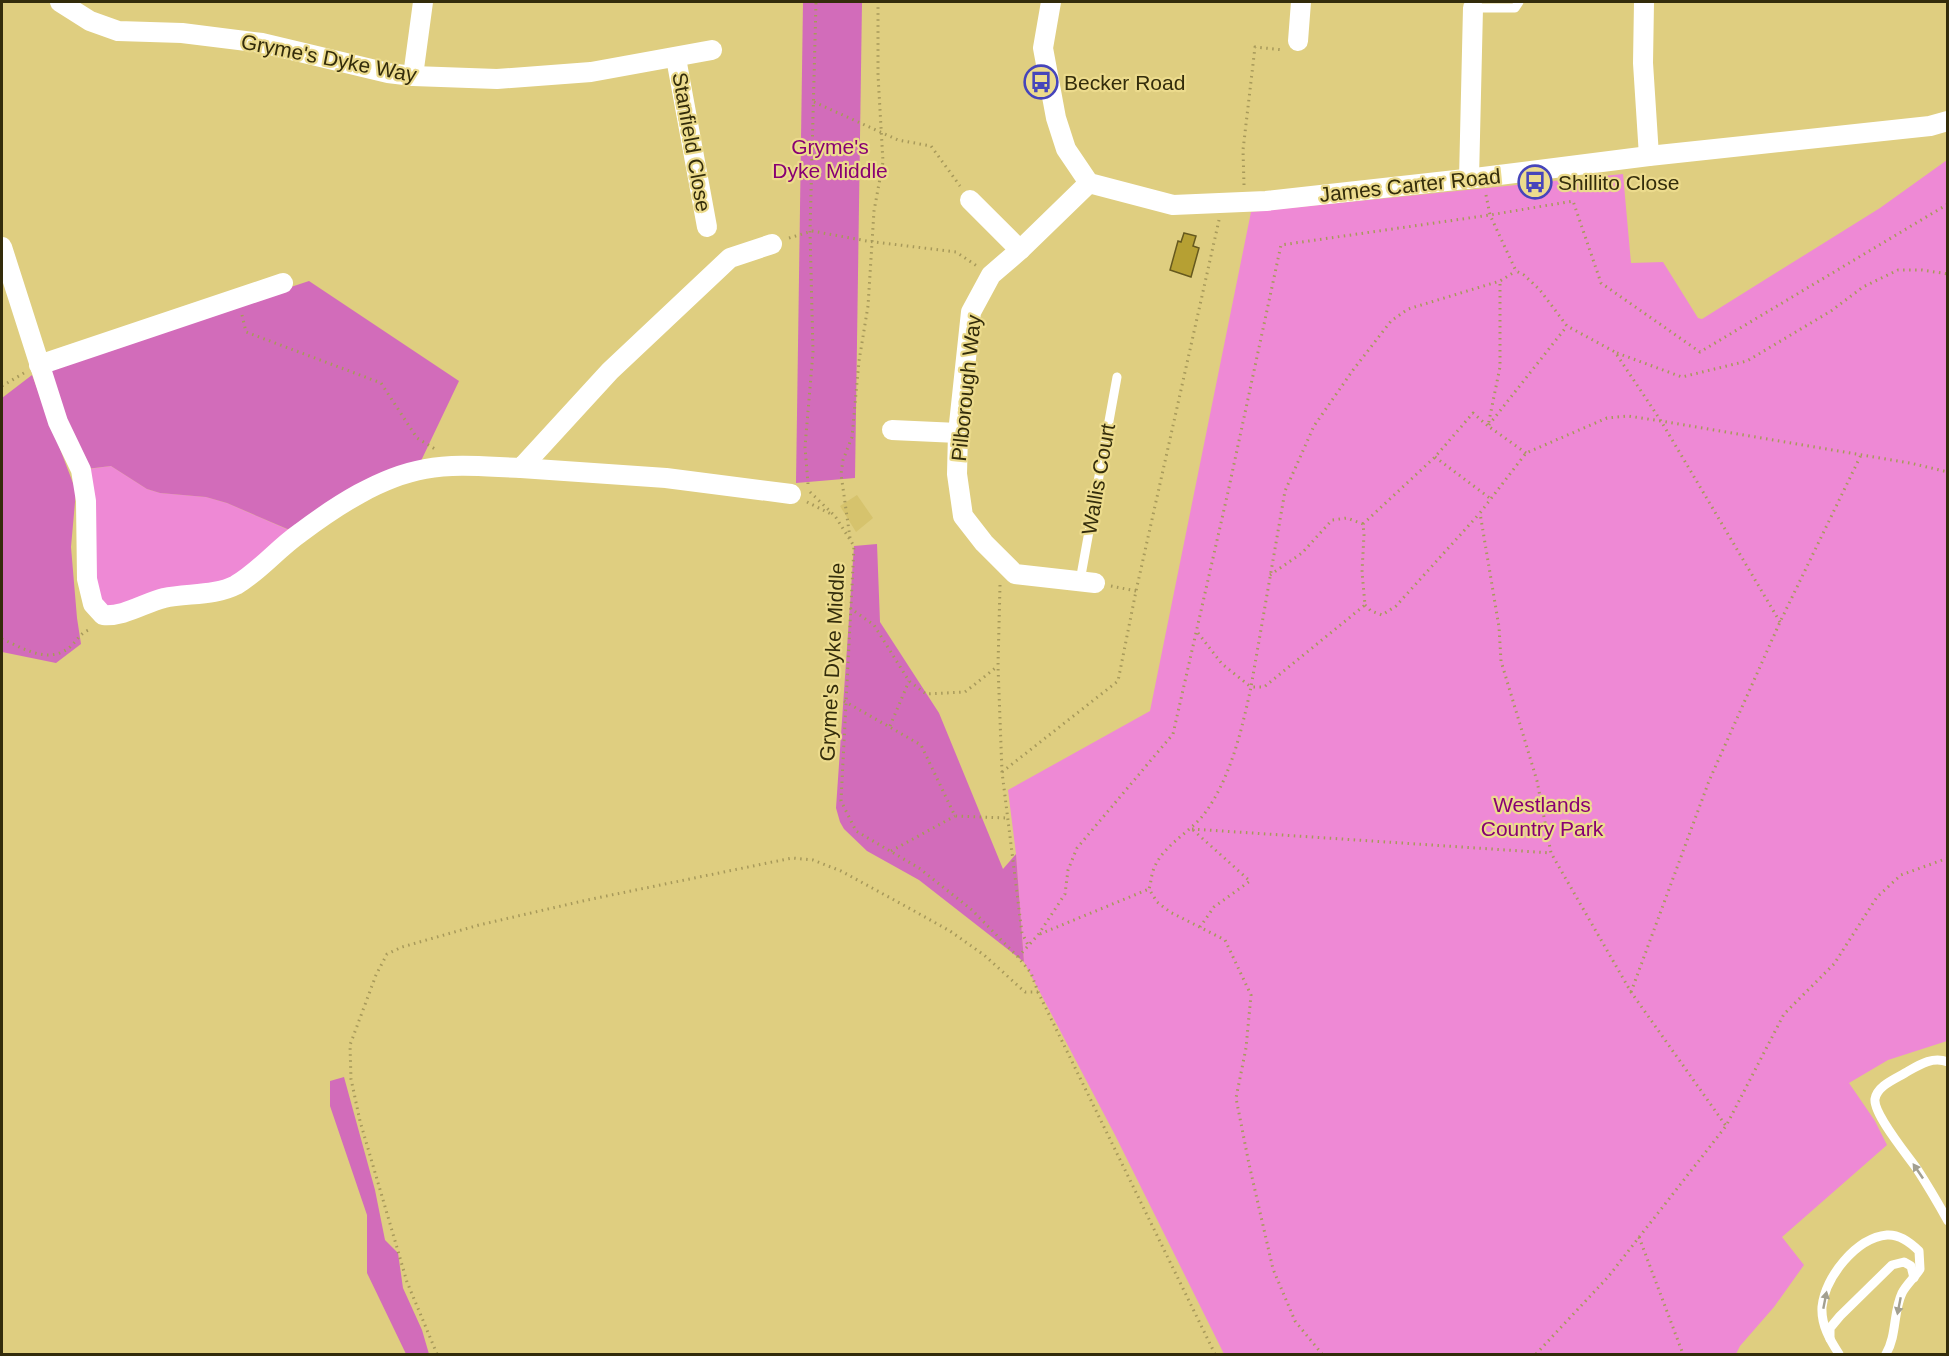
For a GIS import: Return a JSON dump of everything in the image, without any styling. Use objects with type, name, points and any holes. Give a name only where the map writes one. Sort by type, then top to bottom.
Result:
[{"type":"street","name":"Gryme's Dyke Way","points":[[60,2],[90,21],[118,31],[182,33],[262,43],[388,73],[413,76],[497,79],[591,72],[712,50]]},
{"type":"street","points":[[413,76],[423,2]]},
{"type":"street","points":[[1298,41],[1301,2]]},
{"type":"street","points":[[1644,2],[1643,63],[1649,156]]},
{"type":"street","points":[[1046,3],[1043,48],[1056,118],[1066,149],[1089,183]]},
{"type":"street","points":[[1473,8],[1476,178]]},
{"type":"street","name":"Stanfield Close","points":[[676,58],[707,227]]},
{"type":"street","name":"James Carter Road","points":[[1089,183],[1173,205],[1266,201],[1930,126],[1947,121]]},
{"type":"street","name":"Pilborough Way","points":[[1088,582],[1015,574],[984,543],[963,516],[957,474],[958,433],[971,312],[991,275],[1089,183]]},
{"type":"street","points":[[970,201],[1020,250]]},
{"type":"street","points":[[521,468],[610,371],[730,258],[772,244]]},
{"type":"street","points":[[2,247],[58,422],[81,470],[86,501],[87,579],[93,604],[103,615],[115,616],[142,604],[234,586],[256,571],[298,534],[364,492],[396,477],[424,469],[462,466],[521,468],[666,478],[791,494]]},
{"type":"street","points":[[39,365],[283,283]]},
{"type":"street","points":[[892,430],[958,433]]},
{"type":"lane","points":[[1473,8],[1515,8],[1519,2]]},
{"type":"lane","name":"Wallis Court","points":[[1088,582],[1117,377]]},
{"type":"lane","points":[[1947,1062],[1934,1059],[1922,1063],[1885,1084],[1877,1092],[1875,1106],[1931,1190],[1947,1221]]},
{"type":"lane","points":[[1839,1354],[1824,1328],[1822,1307],[1828,1286],[1842,1265],[1865,1242],[1888,1235],[1909,1240],[1919,1251],[1920,1269],[1903,1291],[1894,1336],[1886,1354]]},
{"type":"lane","points":[[1830,1339],[1830,1328],[1840,1316],[1892,1265],[1904,1262],[1911,1266],[1914,1278]]},
{"type":"path","name":"Gryme's Dyke Middle","points":[[816,2],[810,231],[813,352],[805,447],[808,490],[835,516],[854,546],[844,701],[841,801],[856,831],[890,851]]},
{"type":"path","points":[[851,542],[841,474],[843,460],[852,437],[868,306],[874,212],[883,162],[878,75],[878,2]]},
{"type":"path","points":[[1244,202],[1243,150],[1255,47],[1298,51],[1298,41]]},
{"type":"path","points":[[814,102],[898,140],[931,146],[970,201]]},
{"type":"path","points":[[1476,178],[1516,271],[1524,275],[1539,290],[1567,326],[1615,352],[1682,377],[1747,361],[1831,310],[1863,287],[1898,270],[1922,270],[1947,274]]},
{"type":"path","points":[[1018,957],[1038,935],[1065,894],[1068,870],[1077,848],[1173,734],[1281,245],[1573,201],[1601,283],[1700,352],[1947,204]]},
{"type":"path","points":[[1002,772],[1118,681],[1223,203]]},
{"type":"path","points":[[772,244],[810,231],[872,242],[956,252],[991,275]]},
{"type":"path","points":[[1322,1354],[1295,1320],[1273,1269],[1249,1164],[1236,1098],[1246,1048],[1251,995],[1225,940],[1164,908],[1157,903],[1149,889],[1153,871],[1165,851],[1192,829],[1207,811],[1227,771],[1240,735],[1251,687],[1285,491],[1314,426],[1391,321],[1408,309],[1500,280],[1516,271]]},
{"type":"path","points":[[1488,426],[1500,367],[1500,280]]},
{"type":"path","points":[[238,298],[246,332],[381,383],[417,438],[462,466]]},
{"type":"path","points":[[1488,426],[1567,326]]},
{"type":"path","points":[[1615,352],[1661,421],[1780,622]]},
{"type":"path","points":[[2,386],[39,365]]},
{"type":"path","points":[[1526,453],[1473,413],[1435,457],[1363,524],[1362,572],[1365,605],[1371,611],[1382,615],[1396,606],[1480,513],[1526,453],[1606,418],[1628,416],[1661,421],[1861,454],[1947,472]]},
{"type":"path","points":[[1631,992],[1709,781],[1780,622],[1861,454]]},
{"type":"path","points":[[1435,457],[1491,499]]},
{"type":"path","points":[[791,494],[835,516]]},
{"type":"path","points":[[1480,513],[1499,627],[1501,661],[1537,782],[1551,853],[1631,992],[1726,1126]]},
{"type":"path","points":[[1270,575],[1302,553],[1332,520],[1347,518],[1363,524]]},
{"type":"path","points":[[1001,560],[998,666],[1002,772],[1022,933],[1028,946]]},
{"type":"path","points":[[1088,582],[1136,591]]},
{"type":"path","points":[[1197,632],[1222,664],[1251,687],[1264,687],[1365,605]]},
{"type":"path","points":[[850,608],[874,625],[909,681],[926,694],[965,692],[998,666]]},
{"type":"path","points":[[2,639],[48,657],[62,652],[88,630],[114,625],[115,616]]},
{"type":"path","points":[[890,727],[909,681]]},
{"type":"path","points":[[844,701],[921,745],[955,816]]},
{"type":"path","points":[[890,851],[955,816],[1008,818]]},
{"type":"path","points":[[1192,829],[1551,853]]},
{"type":"path","points":[[1192,829],[1250,881],[1214,907],[1200,927]]},
{"type":"path","points":[[890,851],[919,868],[972,910],[1031,973],[1038,992],[1215,1354]]},
{"type":"path","points":[[437,1354],[407,1282],[360,1121],[351,1079],[350,1045],[376,975],[387,954],[402,947],[479,925],[587,900],[792,858],[813,860],[841,871],[908,907],[950,931],[984,955],[1025,992],[1038,992]]},
{"type":"path","points":[[1536,1354],[1608,1277],[1726,1126],[1784,1014],[1834,964],[1877,897],[1901,875],[1947,858]]},
{"type":"path","points":[[1038,935],[1149,889]]},
{"type":"path","points":[[1639,1237],[1683,1354]]},
{"type":"shaded area","points":[[857,495],[873,518],[856,532],[840,506]]},
{"type":"green space","name":"Gryme's Dyke Middle","points":[[803,2],[862,2],[855,478],[796,483]]},
{"type":"green space","name":"Westlands Country Park","points":[[1947,160],[1947,1041],[1888,1060],[1849,1083],[1875,1121],[1887,1145],[1782,1237],[1804,1265],[1736,1354],[1224,1354],[1115,1135],[1024,962],[1016,854],[1008,790],[1150,711],[1251,212],[1623,174],[1631,263],[1663,262],[1698,318],[1702,319],[1880,208]]},
{"type":"green space","points":[[309,281],[459,381],[420,463],[292,531],[227,503],[206,497],[160,493],[147,489],[111,466],[86,469],[47,368]]},
{"type":"green space","points":[[32,375],[76,491],[71,547],[81,644],[56,663],[2,652],[2,398]]},
{"type":"green space","points":[[111,466],[147,489],[160,493],[206,497],[227,503],[298,534],[256,571],[115,616],[93,604],[81,470]]},
{"type":"green space","points":[[877,544],[880,622],[939,713],[1003,869],[1016,854],[1024,962],[919,880],[867,851],[844,829],[840,822],[836,808],[854,546]]},
{"type":"green space","points":[[344,1077],[375,1190],[385,1240],[398,1253],[403,1288],[422,1330],[429,1354],[406,1354],[367,1273],[367,1215],[330,1106],[330,1081]]},
{"type":"building","points":[[1184,233],[1196,236],[1193,246],[1199,248],[1191,277],[1170,270],[1178,241],[1181,242]]},
{"type":"place","name":"Becker Road","points":[[1041,82]]},
{"type":"place","name":"Shillito Close","points":[[1535,182]]}]
